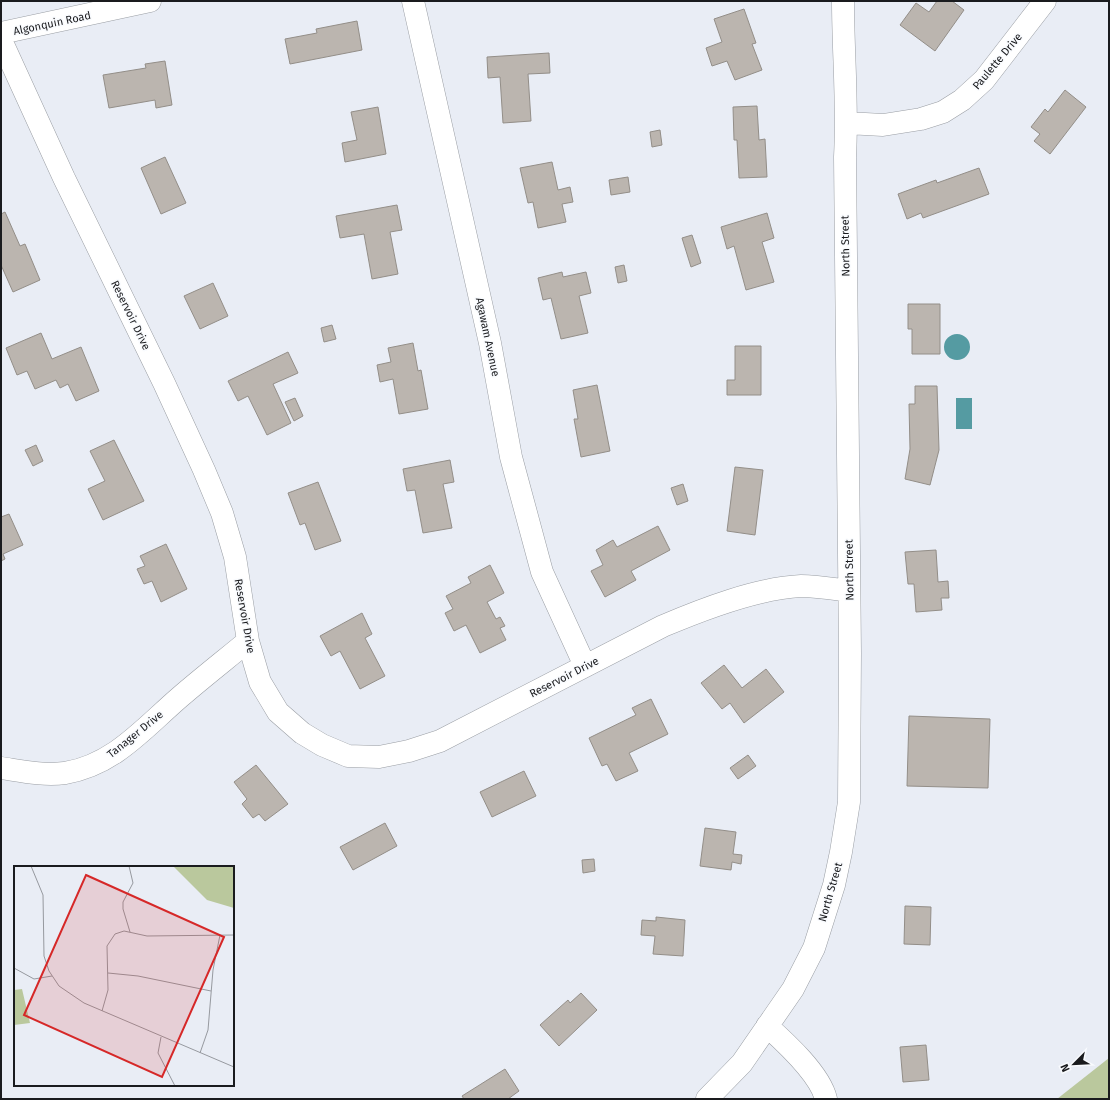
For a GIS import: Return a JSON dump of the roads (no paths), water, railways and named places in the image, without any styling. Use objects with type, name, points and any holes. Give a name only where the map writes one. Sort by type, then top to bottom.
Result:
[{"type":"street","name":"Algonquin Road","points":[[1,34],[150,1]]},
{"type":"street","name":"Agawam Avenue","points":[[413,1],[490,343],[511,457],[542,572],[585,666]]},
{"type":"street","name":"North Street","points":[[707,1099],[742,1063],[792,989],[814,948],[834,885],[849,802],[849,591],[844,157],[847,123],[843,51],[843,1]]},
{"type":"street","name":"Paulette Drive","points":[[847,123],[883,125],[921,119],[943,112],[962,100],[984,80],[1045,1]]},
{"type":"street","name":"Reservoir Drive","points":[[1,40],[64,178],[164,383],[222,513],[235,556],[248,641],[260,682],[278,712],[302,733],[322,746],[348,756],[379,757],[409,752],[440,741],[663,626],[695,612],[770,590],[802,586],[849,591]]},
{"type":"street","name":"Tanager Drive","points":[[1,768],[42,774],[64,773],[87,767],[112,756],[140,734],[180,697],[248,641]]},
{"type":"street","points":[[767,1026],[794,1050],[824,1089],[826,1099]]},
{"type":"water","points":[[957,334],[966,338],[970,347],[966,356],[957,360],[948,356],[944,347],[948,338]]},
{"type":"water","points":[[956,398],[972,398],[972,429],[956,429]]}]
